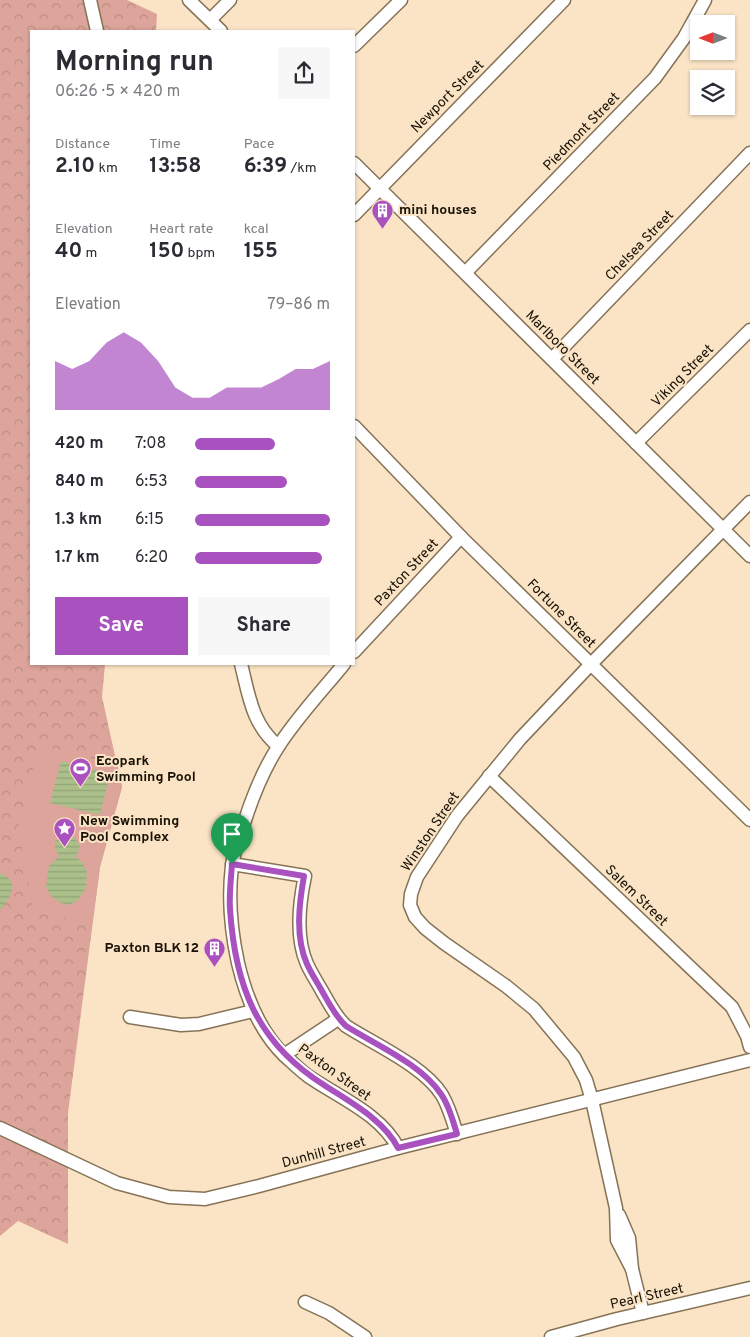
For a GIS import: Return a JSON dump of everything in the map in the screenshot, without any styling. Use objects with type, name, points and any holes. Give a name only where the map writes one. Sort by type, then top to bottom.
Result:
[{"type":"street","points":[[90,0],[97,30]]},
{"type":"street","points":[[189,0],[220,30]]},
{"type":"street","points":[[210,20],[230,0]]},
{"type":"street","points":[[355,45],[401,0]]},
{"type":"street","name":"Newport Street","points":[[355,214],[564,0]]},
{"type":"street","name":"Piedmont Street","points":[[465,273],[655,78],[684,38],[705,0]]},
{"type":"street","name":"Chelsea Street","points":[[552,360],[750,153]]},
{"type":"street","name":"Marlboro Street","points":[[355,164],[750,556]]},
{"type":"street","name":"Viking Street","points":[[636,443],[750,330]]},
{"type":"street","name":"Fortune Street","points":[[355,427],[461,536],[750,820]]},
{"type":"street","name":"Winston Street","points":[[643,1313],[632,1269],[629,1238],[616,1208],[592,1100],[586,1080],[574,1057],[534,1009],[506,986],[425,928],[415,917],[410,905],[411,894],[417,877],[457,816],[520,739],[750,502]]},
{"type":"street","name":"Paxton Street","points":[[355,651],[461,536]]},
{"type":"street","points":[[241,665],[253,712],[269,738],[278,746]]},
{"type":"street","name":"Paxton Street","points":[[343,665],[278,746],[264,773],[244,822],[232,864],[230,908],[234,946],[241,978],[253,1011],[265,1032],[284,1054],[307,1075],[359,1108],[378,1123],[393,1138],[398,1148]]},
{"type":"street","name":"Salem Street","points":[[489,776],[732,1007],[747,1036],[750,1047]]},
{"type":"street","points":[[232,864],[304,876],[299,924],[301,944],[306,963],[338,1019],[346,1026],[402,1059],[423,1074],[441,1094],[457,1134]]},
{"type":"street","points":[[130,1017],[173,1024],[199,1024],[253,1011]]},
{"type":"street","points":[[284,1054],[338,1019]]},
{"type":"street","name":"Dunhill Street","points":[[0,1128],[108,1179],[142,1191],[185,1199],[216,1198],[398,1148],[750,1060]]},
{"type":"street","name":"Pearl Street","points":[[551,1337],[750,1288]]},
{"type":"street","points":[[305,1302],[329,1313],[365,1337]]},
{"type":"green space","points":[[0,0],[127,0],[157,14],[156,30],[30,30],[30,665],[105,665],[102,697],[122,787],[100,867],[68,1113],[68,1244],[18,1221],[0,1236]]},
{"type":"green space","name":"New Swimming Pool Complex","points":[[39,745],[118,766],[122,787],[100,867],[92,926],[33,908],[18,829]]},
{"type":"shaded area","name":"Ecopark Swimming Pool","points":[[61,761],[110,774],[100,815],[50,803]]},
{"type":"shaded area","points":[[63,837],[75,838],[80,846],[76,857],[82,862],[87,872],[86,888],[77,901],[68,905],[61,903],[51,896],[46,887],[49,866],[59,856],[55,848],[55,841]]},
{"type":"shaded area","points":[[0,873],[10,881],[12,890],[8,900],[0,910]]},
{"type":"place","name":"mini houses","points":[[383,229]]},
{"type":"place","name":"Ecopark Swimming Pool","points":[[80,788]]},
{"type":"place","name":"New Swimming Pool Complex","points":[[64,848]]},
{"type":"place","name":"Paxton BLK 12","points":[[215,967]]},
{"type":"route","points":[[232,864],[304,876],[299,924],[301,944],[306,963],[338,1019],[346,1026],[402,1059],[423,1074],[441,1094],[457,1134],[398,1148],[386,1130],[359,1108],[307,1075],[284,1054],[265,1032],[253,1011],[241,978],[234,946],[230,908],[232,864]]}]
